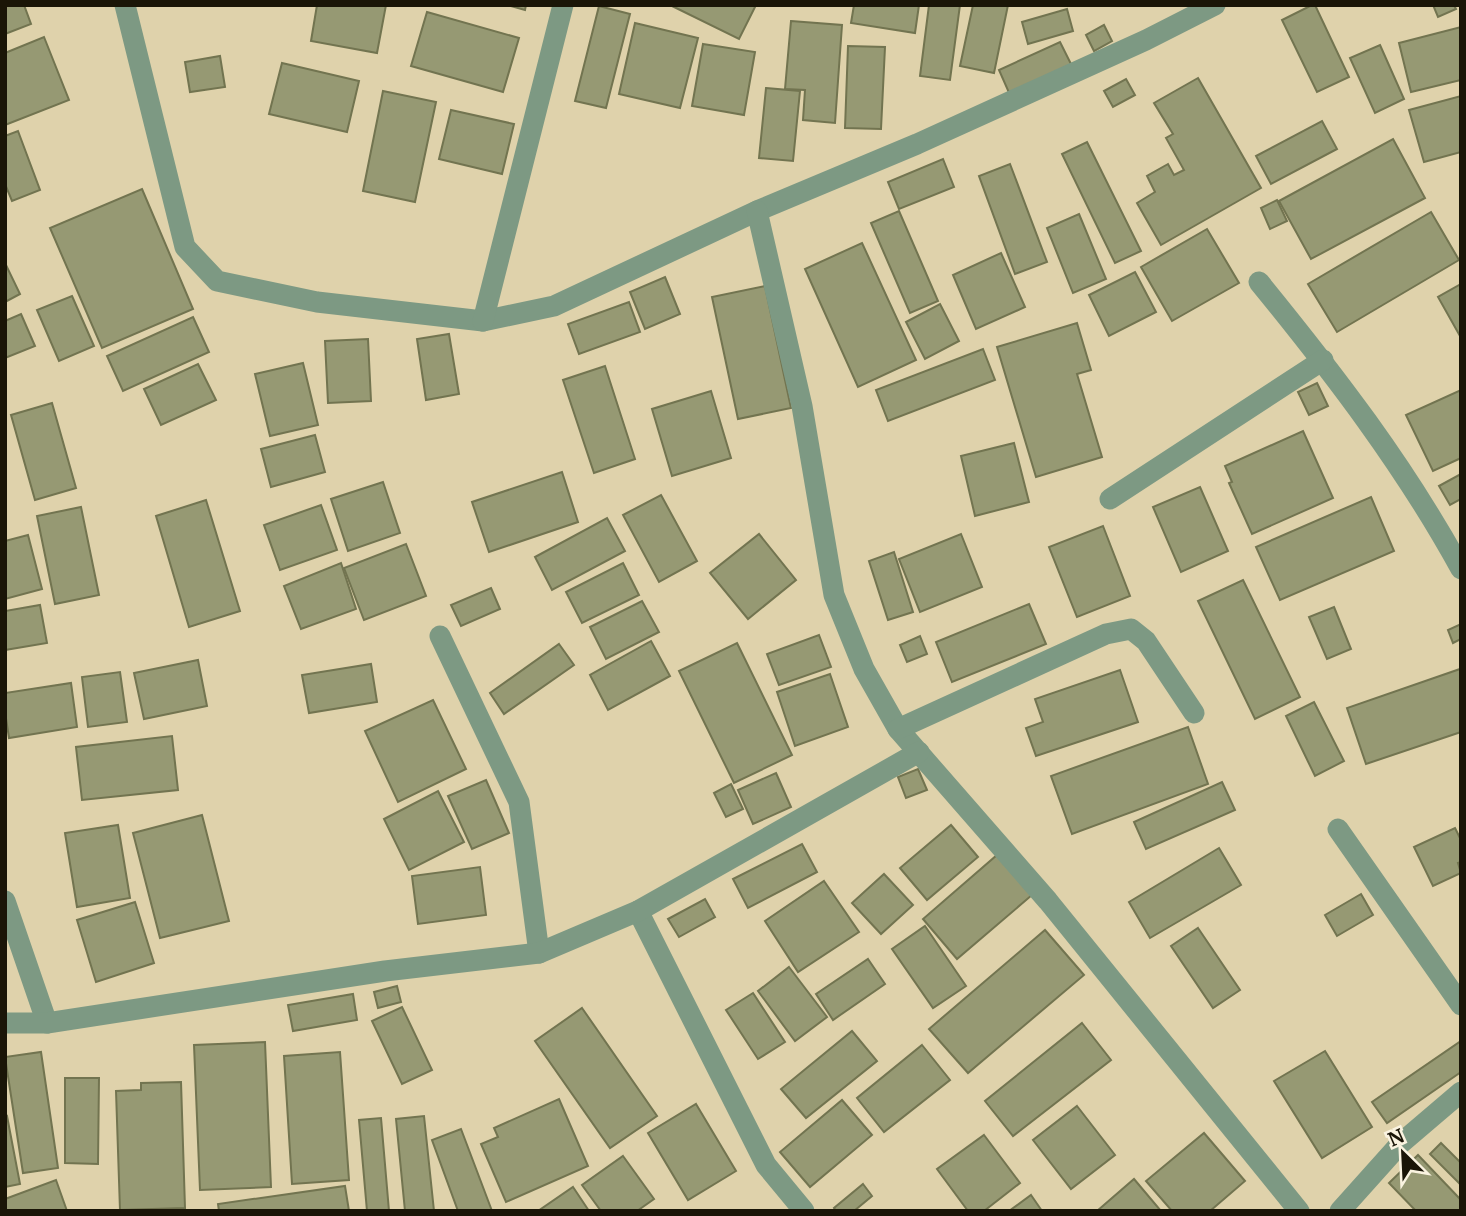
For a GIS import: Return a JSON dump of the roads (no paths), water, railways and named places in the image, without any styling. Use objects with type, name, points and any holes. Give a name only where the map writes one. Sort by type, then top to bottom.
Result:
[{"type":"street","points":[[125,5],[185,247],[217,281],[317,302],[483,321],[554,306],[757,211],[917,144],[1146,40],[1215,5]]},
{"type":"street","points":[[483,321],[563,5]]},
{"type":"street","points":[[757,211],[802,406],[834,595],[864,669],[898,729],[1048,901],[1298,1211]]},
{"type":"street","points":[[1259,282],[1323,360],[1407,479],[1461,569]]},
{"type":"street","points":[[1110,499],[1323,360]]},
{"type":"street","points":[[898,729],[1106,634],[1130,629],[1146,641],[1194,713]]},
{"type":"street","points":[[440,636],[519,802],[539,953]]},
{"type":"street","points":[[5,1023],[47,1023],[385,971],[539,953],[638,911],[919,752]]},
{"type":"street","points":[[1338,829],[1461,1005]]},
{"type":"street","points":[[5,901],[47,1023]]},
{"type":"street","points":[[638,911],[766,1165],[804,1211]]},
{"type":"street","points":[[1340,1211],[1400,1144],[1461,1092]]}]
